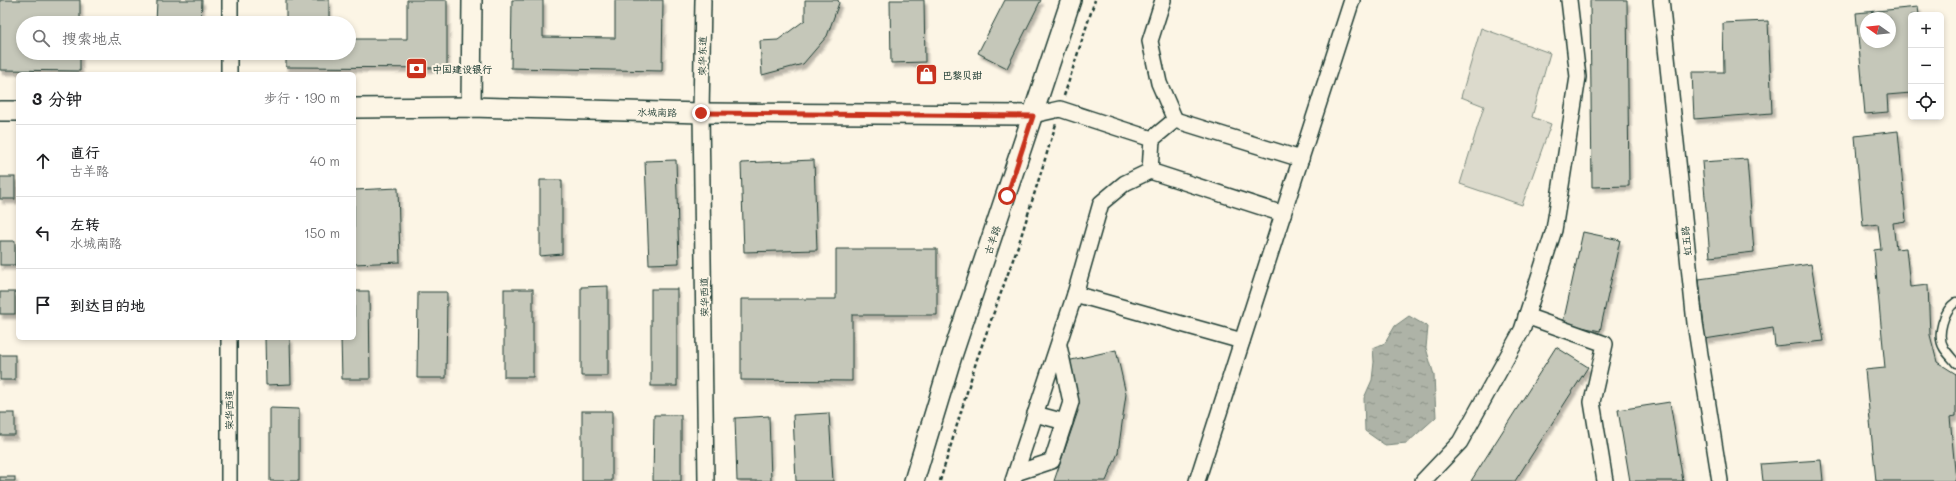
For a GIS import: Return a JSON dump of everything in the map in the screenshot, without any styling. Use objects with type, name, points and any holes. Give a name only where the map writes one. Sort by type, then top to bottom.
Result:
[{"type":"street","points":[[230,0],[230,16]]},
{"type":"street","points":[[471,108],[472,0]]},
{"type":"street","name":"荣华东道","points":[[701,113],[702,0]]},
{"type":"street","name":"古羊路","points":[[914,481],[952,356],[1071,0]]},
{"type":"street","points":[[1163,0],[1150,41],[1159,83],[1175,120],[1301,160]]},
{"type":"street","points":[[1197,481],[1352,0]]},
{"type":"street","points":[[1423,481],[1460,442],[1522,330],[1554,230],[1578,77],[1570,0]]},
{"type":"street","name":"虹五路","points":[[1661,0],[1695,323],[1720,481]]},
{"type":"street","points":[[229,60],[229,72]]},
{"type":"street","name":"水城南路","points":[[356,108],[471,108],[701,113],[1033,116]]},
{"type":"street","points":[[1033,116],[1060,109],[1152,139]]},
{"type":"street","points":[[0,111],[16,111]]},
{"type":"street","name":"荣华西道","points":[[701,113],[706,481]]},
{"type":"street","points":[[1150,171],[1152,139],[1175,120]]},
{"type":"street","points":[[1014,477],[1075,294],[1101,203],[1125,183],[1150,171],[1283,214]]},
{"type":"street","points":[[1075,294],[1242,341]]},
{"type":"street","points":[[1526,316],[1605,344],[1592,402],[1605,481]]},
{"type":"street","name":"荣华西道","points":[[229,340],[229,481]]},
{"type":"street","points":[[1014,477],[1052,461],[1065,422],[1071,402],[1058,345]]},
{"type":"street","points":[[1036,414],[1065,422]]},
{"type":"lane","points":[[1956,302],[1950,305],[1941,325],[1943,347],[1956,363]]},
{"type":"path","points":[[940,481],[977,359],[1019,243],[1095,0]]},
{"type":"shaded area","points":[[1481,28],[1550,53],[1532,117],[1551,124],[1522,205],[1460,184],[1484,106],[1461,97]]},
{"type":"water","points":[[1409,316],[1428,327],[1426,348],[1434,375],[1436,417],[1407,443],[1385,445],[1365,431],[1364,398],[1372,380],[1374,362],[1373,348],[1385,343],[1395,326]]},
{"type":"building","points":[[0,0],[80,0],[80,16],[16,16],[16,60],[80,60],[80,71],[0,70]]},
{"type":"building","points":[[157,0],[202,0],[201,16],[156,16]]},
{"type":"building","points":[[286,0],[329,0],[329,16],[286,16]]},
{"type":"building","points":[[407,0],[447,0],[447,68],[286,67],[286,60],[356,60],[356,39],[407,39]]},
{"type":"building","points":[[512,0],[543,0],[543,37],[615,38],[615,0],[663,0],[662,71],[511,68]]},
{"type":"building","points":[[805,0],[838,0],[839,3],[827,36],[803,64],[762,75],[760,41],[778,40],[805,20]]},
{"type":"building","points":[[890,0],[924,0],[925,62],[891,63]]},
{"type":"building","points":[[1005,0],[1041,0],[1007,68],[978,53]]},
{"type":"building","points":[[1590,0],[1627,0],[1629,186],[1592,187]]},
{"type":"building","points":[[1918,7],[1919,12],[1908,12],[1908,93],[1887,95],[1888,112],[1865,114],[1856,13],[1860,13],[1860,48],[1896,48],[1896,12],[1866,12]]},
{"type":"building","points":[[1768,21],[1772,113],[1694,119],[1692,72],[1724,72],[1723,23]]},
{"type":"building","points":[[1898,131],[1906,221],[1893,223],[1896,249],[1906,248],[1910,287],[1928,285],[1930,335],[1937,362],[1956,374],[1956,416],[1950,417],[1956,481],[1876,481],[1865,370],[1885,368],[1874,250],[1881,249],[1878,224],[1863,226],[1855,136]]},
{"type":"building","points":[[1747,159],[1754,252],[1710,257],[1702,162]]},
{"type":"building","points":[[676,160],[679,263],[649,264],[645,161]]},
{"type":"building","points":[[814,160],[817,250],[744,252],[741,163]]},
{"type":"building","points":[[0,177],[15,177],[15,199],[0,199]]},
{"type":"building","points":[[540,180],[562,180],[562,254],[540,256]]},
{"type":"building","points":[[398,188],[400,262],[356,264],[356,190]]},
{"type":"building","points":[[1583,232],[1620,240],[1600,331],[1563,323]]},
{"type":"building","points":[[0,241],[15,241],[15,265],[0,265]]},
{"type":"building","points":[[836,249],[937,249],[937,315],[852,315],[852,381],[741,380],[741,299],[836,299]]},
{"type":"building","points":[[1811,264],[1824,341],[1775,346],[1773,328],[1705,339],[1699,279]]},
{"type":"building","points":[[608,286],[608,376],[581,376],[581,287]]},
{"type":"building","points":[[504,289],[533,289],[533,377],[504,377]]},
{"type":"building","points":[[651,289],[677,289],[677,386],[651,386]]},
{"type":"building","points":[[356,291],[369,291],[370,379],[342,379],[341,340],[356,340]]},
{"type":"building","points":[[0,292],[15,292],[15,314],[0,314]]},
{"type":"building","points":[[418,292],[447,292],[446,378],[417,378]]},
{"type":"building","points":[[265,340],[290,340],[291,384],[266,385]]},
{"type":"building","points":[[1556,347],[1588,367],[1515,481],[1471,481]]},
{"type":"building","points":[[1116,350],[1126,394],[1118,453],[1106,481],[1054,481],[1078,411],[1067,361]]},
{"type":"building","points":[[0,355],[15,355],[15,380],[0,380]]},
{"type":"building","points":[[1670,402],[1683,481],[1630,481],[1618,410]]},
{"type":"building","points":[[270,408],[299,409],[299,481],[270,481]]},
{"type":"building","points":[[582,411],[612,411],[612,481],[582,481]]},
{"type":"building","points":[[0,413],[15,413],[15,435],[0,435]]},
{"type":"building","points":[[829,413],[833,481],[796,481],[793,415]]},
{"type":"building","points":[[654,415],[681,415],[681,481],[653,481]]},
{"type":"building","points":[[769,416],[771,481],[737,481],[735,418]]},
{"type":"building","points":[[1821,460],[1823,481],[1763,481],[1761,464]]},
{"type":"building","points":[[0,477],[15,477],[15,481],[0,481]]},
{"type":"place","name":"中国建设银行","points":[[417,69]]},
{"type":"place","name":"巴黎贝甜","points":[[927,75]]},
{"type":"route","points":[[701,113],[1033,116],[1007,196]]}]
